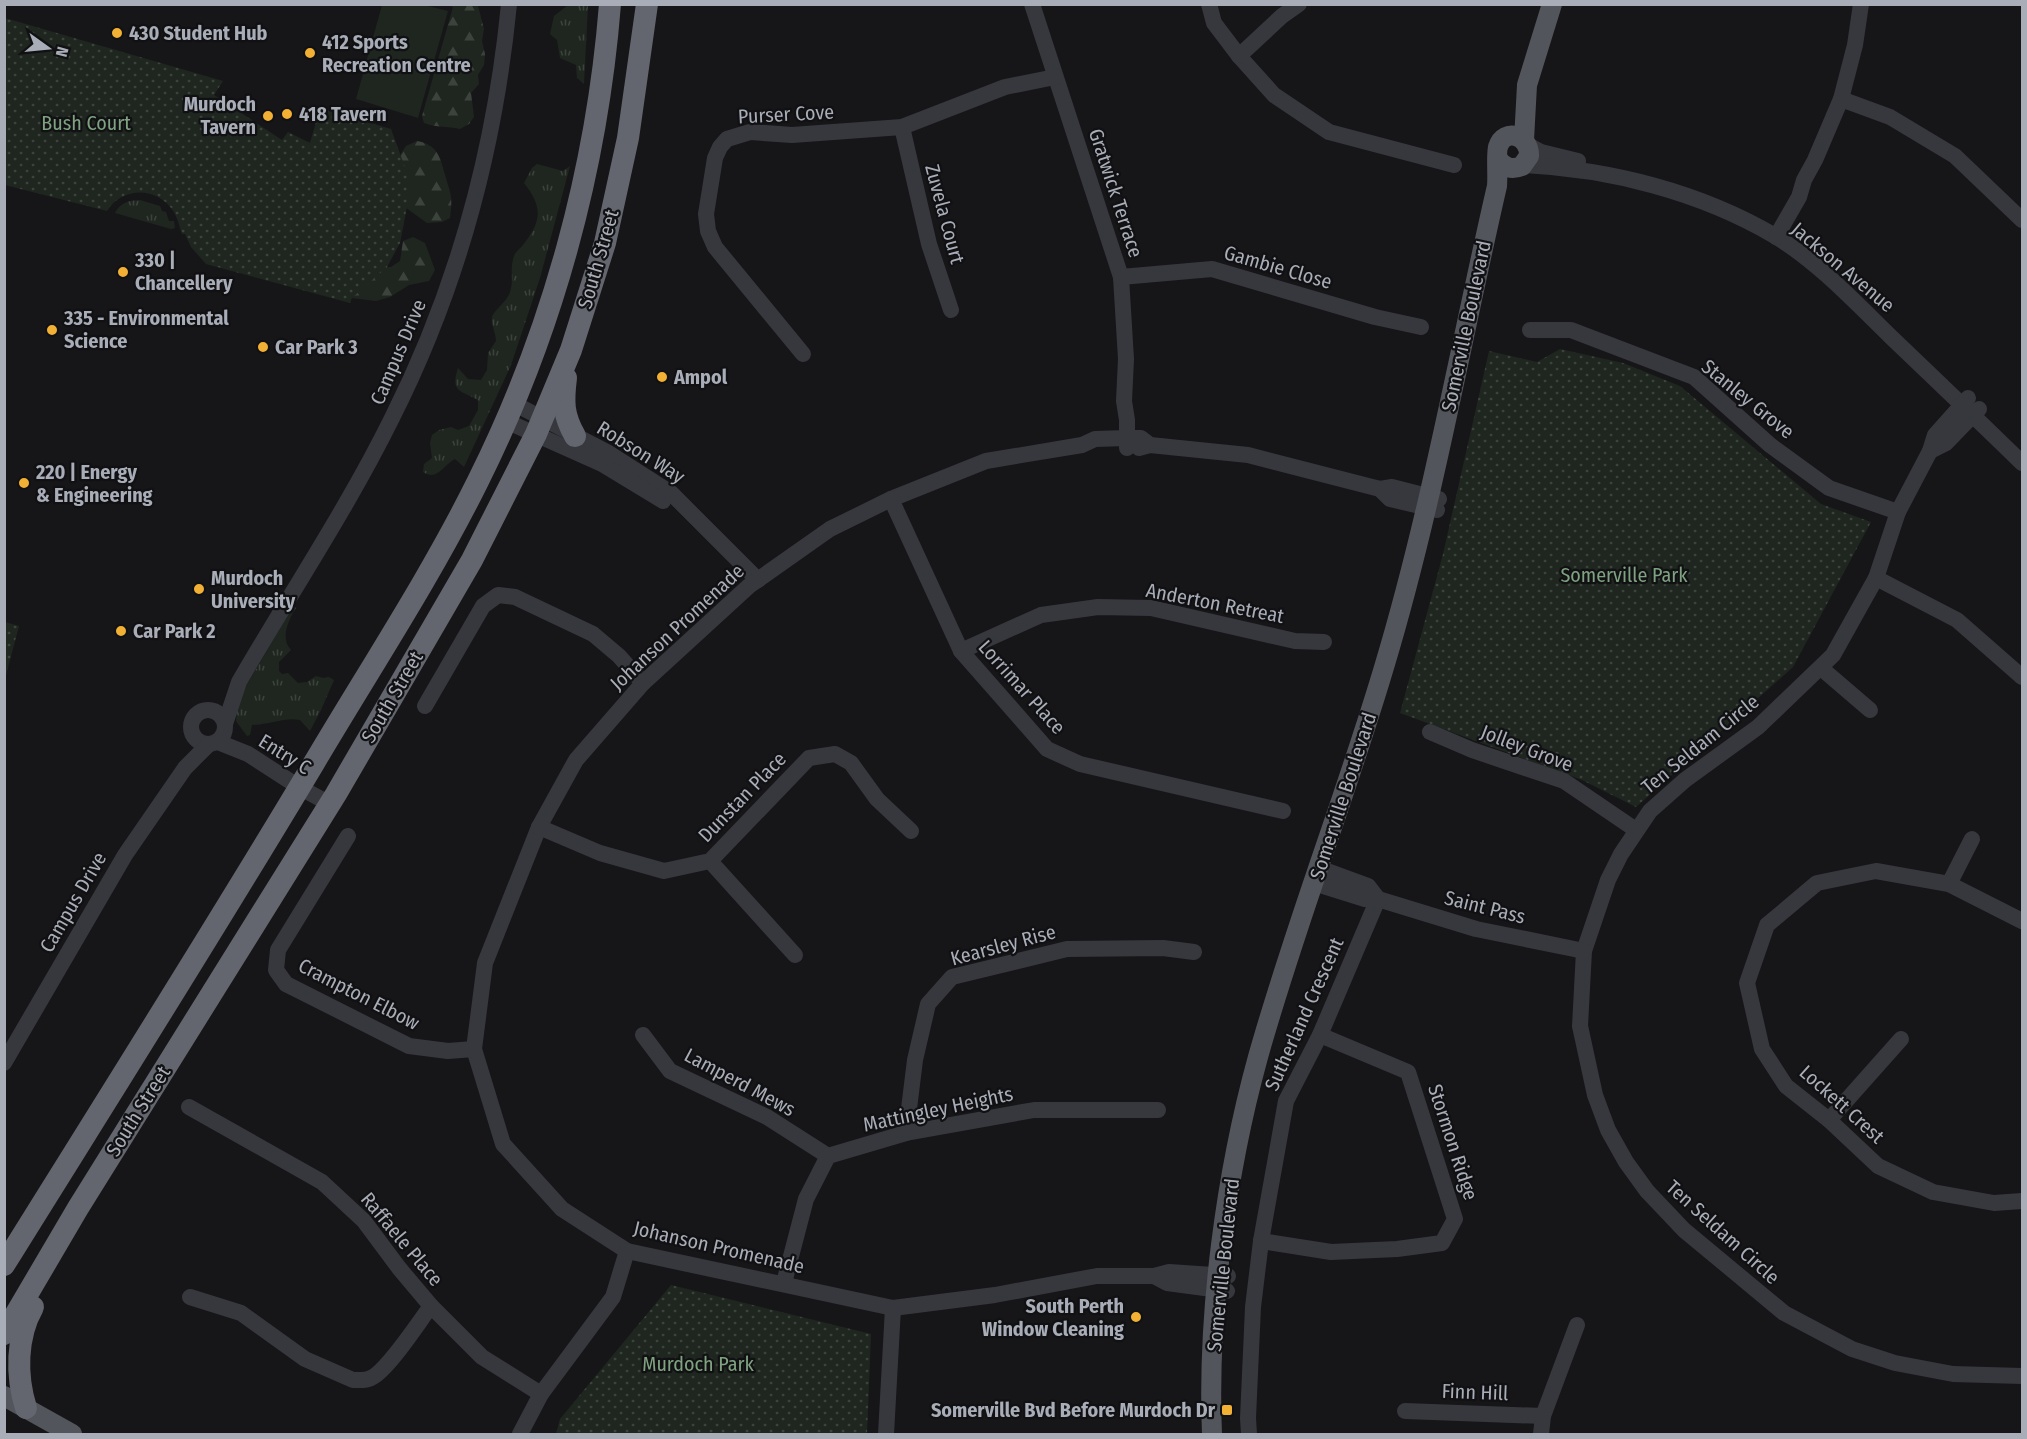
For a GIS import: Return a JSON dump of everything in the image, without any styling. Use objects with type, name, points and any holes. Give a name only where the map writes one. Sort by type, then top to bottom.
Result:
[{"type":"highway","name":"South Street","points":[[4,1265],[302,782],[446,541],[478,482],[510,412],[537,344],[556,287],[594,137],[610,4]]},
{"type":"highway","name":"South Street","points":[[4,1334],[78,1208],[333,799],[472,560],[539,427],[571,350],[608,231],[628,138],[647,4]]},
{"type":"highway","points":[[571,350],[563,401],[568,424],[575,436]]},
{"type":"highway","points":[[26,1408],[20,1386],[19,1369],[22,1335],[27,1317],[61,1260],[78,1208]]},
{"type":"main road","name":"Somerville Boulevard","points":[[1212,1434],[1212,1374],[1222,1283],[1247,1143],[1267,1062],[1321,877],[1374,735],[1433,503],[1499,219],[1507,195],[1529,156],[1519,141],[1523,67],[1542,4]]},
{"type":"main road","name":"Somerville Boulevard","points":[[1519,141],[1527,85],[1552,4]]},
{"type":"main road","name":"Somerville Boulevard","points":[[1433,503],[1497,186],[1498,145],[1519,141]]},
{"type":"main road","points":[[1498,159],[1501,164],[1511,168],[1523,165]]},
{"type":"main road","name":"Somerville Boulevard","points":[[1222,1283],[1222,1434]]},
{"type":"main road","points":[[4,1396],[72,1434]]},
{"type":"street","name":"Campus Drive","points":[[4,1063],[125,855],[185,768],[214,736],[239,682],[382,438],[417,365],[439,311],[464,238],[488,148],[504,55],[509,4]]},
{"type":"street","name":"Gratwick Terrace","points":[[1032,4],[1121,277],[1126,359],[1124,401],[1118,418],[1122,443]]},
{"type":"street","points":[[1209,4],[1215,23],[1239,56],[1274,95],[1329,132],[1455,165]]},
{"type":"street","points":[[1239,56],[1282,16],[1299,4]]},
{"type":"street","points":[[1774,231],[1791,192],[1804,180],[1815,160],[1841,99],[1855,45],[1861,4]]},
{"type":"street","name":"Purser Cove","points":[[803,354],[716,247],[708,231],[706,214],[715,159],[720,147],[728,139],[738,134],[750,132],[792,135],[902,127],[1005,87],[1055,77]]},
{"type":"street","points":[[1841,99],[1890,117],[1955,156],[2022,220]]},
{"type":"street","name":"Zuvela Court","points":[[902,127],[929,244],[951,310]]},
{"type":"street","name":"Jackson Avenue","points":[[1519,141],[1541,152],[1697,190],[1734,205],[1774,231]]},
{"type":"street","name":"Jackson Avenue","points":[[1523,165],[1594,172],[1695,197],[1799,242],[1841,277],[1971,407],[2022,463]]},
{"type":"street","name":"Gambie Close","points":[[1121,277],[1212,269],[1375,317],[1421,327]]},
{"type":"street","name":"Stanley Grove","points":[[1530,330],[1571,330],[1694,377],[1770,445],[1829,488],[1898,512]]},
{"type":"street","name":"Jackson Avenue","points":[[1971,407],[2022,452]]},
{"type":"street","name":"Ten Seldam Circle","points":[[1971,407],[1946,443],[1930,452],[1898,512],[1875,578],[1833,655],[1758,727],[1685,780],[1650,811],[1636,830],[1608,880],[1584,951],[1581,1026],[1586,1060],[1595,1095],[1608,1130],[1626,1162],[1647,1191],[1678,1224],[1784,1313],[1852,1349],[1894,1363],[1953,1374],[2022,1376]]},
{"type":"street","name":"Robson Way","points":[[510,412],[666,503],[753,583]]},
{"type":"street","name":"Robson Way","points":[[539,427],[575,436],[607,452],[671,493],[753,583]]},
{"type":"street","name":"Johanson Promenade","points":[[1222,1283],[1167,1283],[1154,1276],[1097,1276],[995,1295],[893,1308],[627,1251],[562,1209],[503,1144],[474,1049],[485,963],[539,826],[576,760],[643,683],[753,583],[830,529],[891,500],[986,461],[1082,445],[1095,439],[1122,443],[1141,438],[1150,445],[1248,455],[1380,489],[1390,499],[1433,503]]},
{"type":"street","name":"Lorrimar Place","points":[[891,500],[961,651],[1047,749],[1080,764],[1283,811]]},
{"type":"street","points":[[1875,578],[1957,620],[2022,677]]},
{"type":"street","points":[[425,706],[483,606],[498,595],[515,597],[593,634],[619,656],[643,683]]},
{"type":"street","name":"Anderton Retreat","points":[[961,651],[1041,615],[1098,607],[1151,608],[1295,641],[1324,642]]},
{"type":"street","points":[[1821,668],[1870,711]]},
{"type":"street","name":"Campus Drive","points":[[214,736],[192,724],[194,718],[215,705],[239,682]]},
{"type":"street","points":[[205,710],[218,713],[214,736]]},
{"type":"street","name":"Jolley Grove","points":[[1430,732],[1472,750],[1564,781],[1636,830]]},
{"type":"street","name":"Entry C","points":[[214,736],[333,799]]},
{"type":"street","name":"Dunstan Place","points":[[539,826],[600,853],[664,871],[710,861],[810,758],[835,754],[851,763],[877,799],[911,831]]},
{"type":"street","name":"Crampton Elbow","points":[[348,836],[278,950],[276,970],[286,984],[409,1046],[448,1051],[474,1049]]},
{"type":"street","points":[[1949,884],[1972,839]]},
{"type":"street","points":[[710,861],[795,955]]},
{"type":"street","name":"Lockett Crest","points":[[2022,921],[1949,884],[1876,871],[1817,883],[1767,925],[1748,983],[1762,1049],[1786,1086],[1829,1120],[1878,1166],[1933,1192],[1994,1203],[2022,1201]]},
{"type":"street","name":"Saint Pass","points":[[1321,877],[1368,886],[1378,899],[1476,929],[1584,951]]},
{"type":"street","name":"Sutherland Crescent","points":[[1249,1434],[1253,1307],[1261,1241],[1286,1101],[1320,1035],[1378,899]]},
{"type":"street","name":"Kearsley Rise","points":[[906,1133],[915,1060],[928,1004],[952,977],[1067,949],[1163,948],[1194,952]]},
{"type":"street","name":"Lamperd Mews","points":[[643,1035],[670,1071],[767,1117],[828,1156]]},
{"type":"street","name":"Stormon Ridge","points":[[1261,1241],[1331,1252],[1398,1249],[1442,1243],[1455,1219],[1408,1071],[1320,1035]]},
{"type":"street","points":[[1829,1120],[1900,1039]]},
{"type":"street","name":"Raffaele Place","points":[[189,1107],[322,1182],[364,1221],[399,1269],[431,1306],[482,1357],[541,1394]]},
{"type":"street","name":"Mattingley Heights","points":[[828,1156],[906,1133],[1034,1110],[1158,1110]]},
{"type":"street","points":[[784,1284],[806,1198],[828,1156]]},
{"type":"street","points":[[520,1434],[541,1394],[613,1297],[627,1251]]},
{"type":"street","points":[[190,1296],[241,1313],[305,1359],[352,1380],[371,1378],[384,1368],[431,1306]]},
{"type":"street","points":[[886,1434],[893,1308]]},
{"type":"street","points":[[1541,1434],[1543,1416],[1577,1325]]},
{"type":"street","points":[[2022,1376],[2022,1381]]},
{"type":"street","name":"Finn Hill","points":[[1405,1410],[1543,1416]]},
{"type":"green space","points":[[382,5],[424,5],[448,11],[418,118],[356,99]]},
{"type":"green space","points":[[446,5],[481,5],[478,6],[484,29],[482,41],[485,54],[484,65],[478,75],[479,84],[471,93],[474,117],[469,124],[460,129],[424,123],[422,116],[453,7]]},
{"type":"green space","points":[[568,5],[588,5],[584,84],[577,78],[576,65],[560,58],[557,40],[550,34],[554,16]]},
{"type":"green space","name":"Bush Court","points":[[5,18],[223,81],[214,95],[282,140],[288,132],[310,143],[320,108],[391,129],[406,170],[410,191],[400,243],[387,267],[352,298],[350,303],[206,264],[191,247],[185,234],[182,234],[173,211],[156,196],[147,193],[129,194],[113,203],[107,211],[5,185]]},
{"type":"green space","points":[[417,141],[430,145],[437,153],[450,192],[450,218],[442,222],[427,223],[402,205],[394,164],[406,146]]},
{"type":"green space","points":[[537,164],[563,171],[570,166],[540,278],[511,365],[464,467],[455,459],[436,474],[428,475],[423,472],[424,464],[432,458],[430,443],[432,435],[439,430],[451,427],[458,430],[469,426],[478,410],[478,400],[462,392],[456,386],[456,376],[458,368],[468,379],[481,380],[487,370],[488,353],[496,341],[492,318],[510,292],[514,255],[534,229],[537,221],[535,199],[524,183],[532,168]]},
{"type":"green space","points":[[140,200],[160,206],[162,211],[166,212],[169,221],[174,221],[175,228],[171,229],[115,213],[125,203]]},
{"type":"green space","points":[[413,237],[425,243],[435,270],[429,281],[409,285],[390,297],[376,301],[352,298],[379,267],[391,267],[400,261],[403,241]]},
{"type":"green space","name":"Somerville Park","points":[[1560,349],[1623,363],[1680,386],[1821,504],[1871,522],[1793,667],[1636,807],[1582,780],[1400,713],[1443,554],[1489,351],[1537,362]]},
{"type":"green space","points":[[293,606],[296,608],[290,618],[286,635],[291,650],[279,662],[279,671],[282,674],[288,673],[298,683],[307,682],[316,676],[329,677],[334,680],[310,731],[300,720],[288,720],[252,725],[250,735],[247,736],[236,721],[238,700]]},
{"type":"green space","points":[[4,622],[19,626],[5,679]]},
{"type":"green space","name":"Murdoch Park","points":[[671,1285],[871,1334],[867,1434],[556,1434],[560,1419]]},
{"type":"place","name":"430 Student Hub","points":[[117,33]]},
{"type":"place","name":"412 Sports Recreation Centre","points":[[310,53]]},
{"type":"place","name":"418 Tavern","points":[[287,114]]},
{"type":"place","name":"Murdoch Tavern","points":[[268,116]]},
{"type":"place","name":"330 | Chancellery","points":[[123,272]]},
{"type":"place","name":"335 - Environmental Science","points":[[52,330]]},
{"type":"place","name":"Car Park 3","points":[[263,347]]},
{"type":"place","name":"Ampol","points":[[662,377]]},
{"type":"place","name":"220 | Energy & Engineering","points":[[24,483]]},
{"type":"place","name":"Murdoch University","points":[[199,589]]},
{"type":"place","name":"Car Park 2","points":[[121,631]]},
{"type":"place","name":"South Perth Window Cleaning","points":[[1136,1317]]},
{"type":"place","name":"Somerville Bvd Before Murdoch Dr","points":[[1227,1410]]}]
